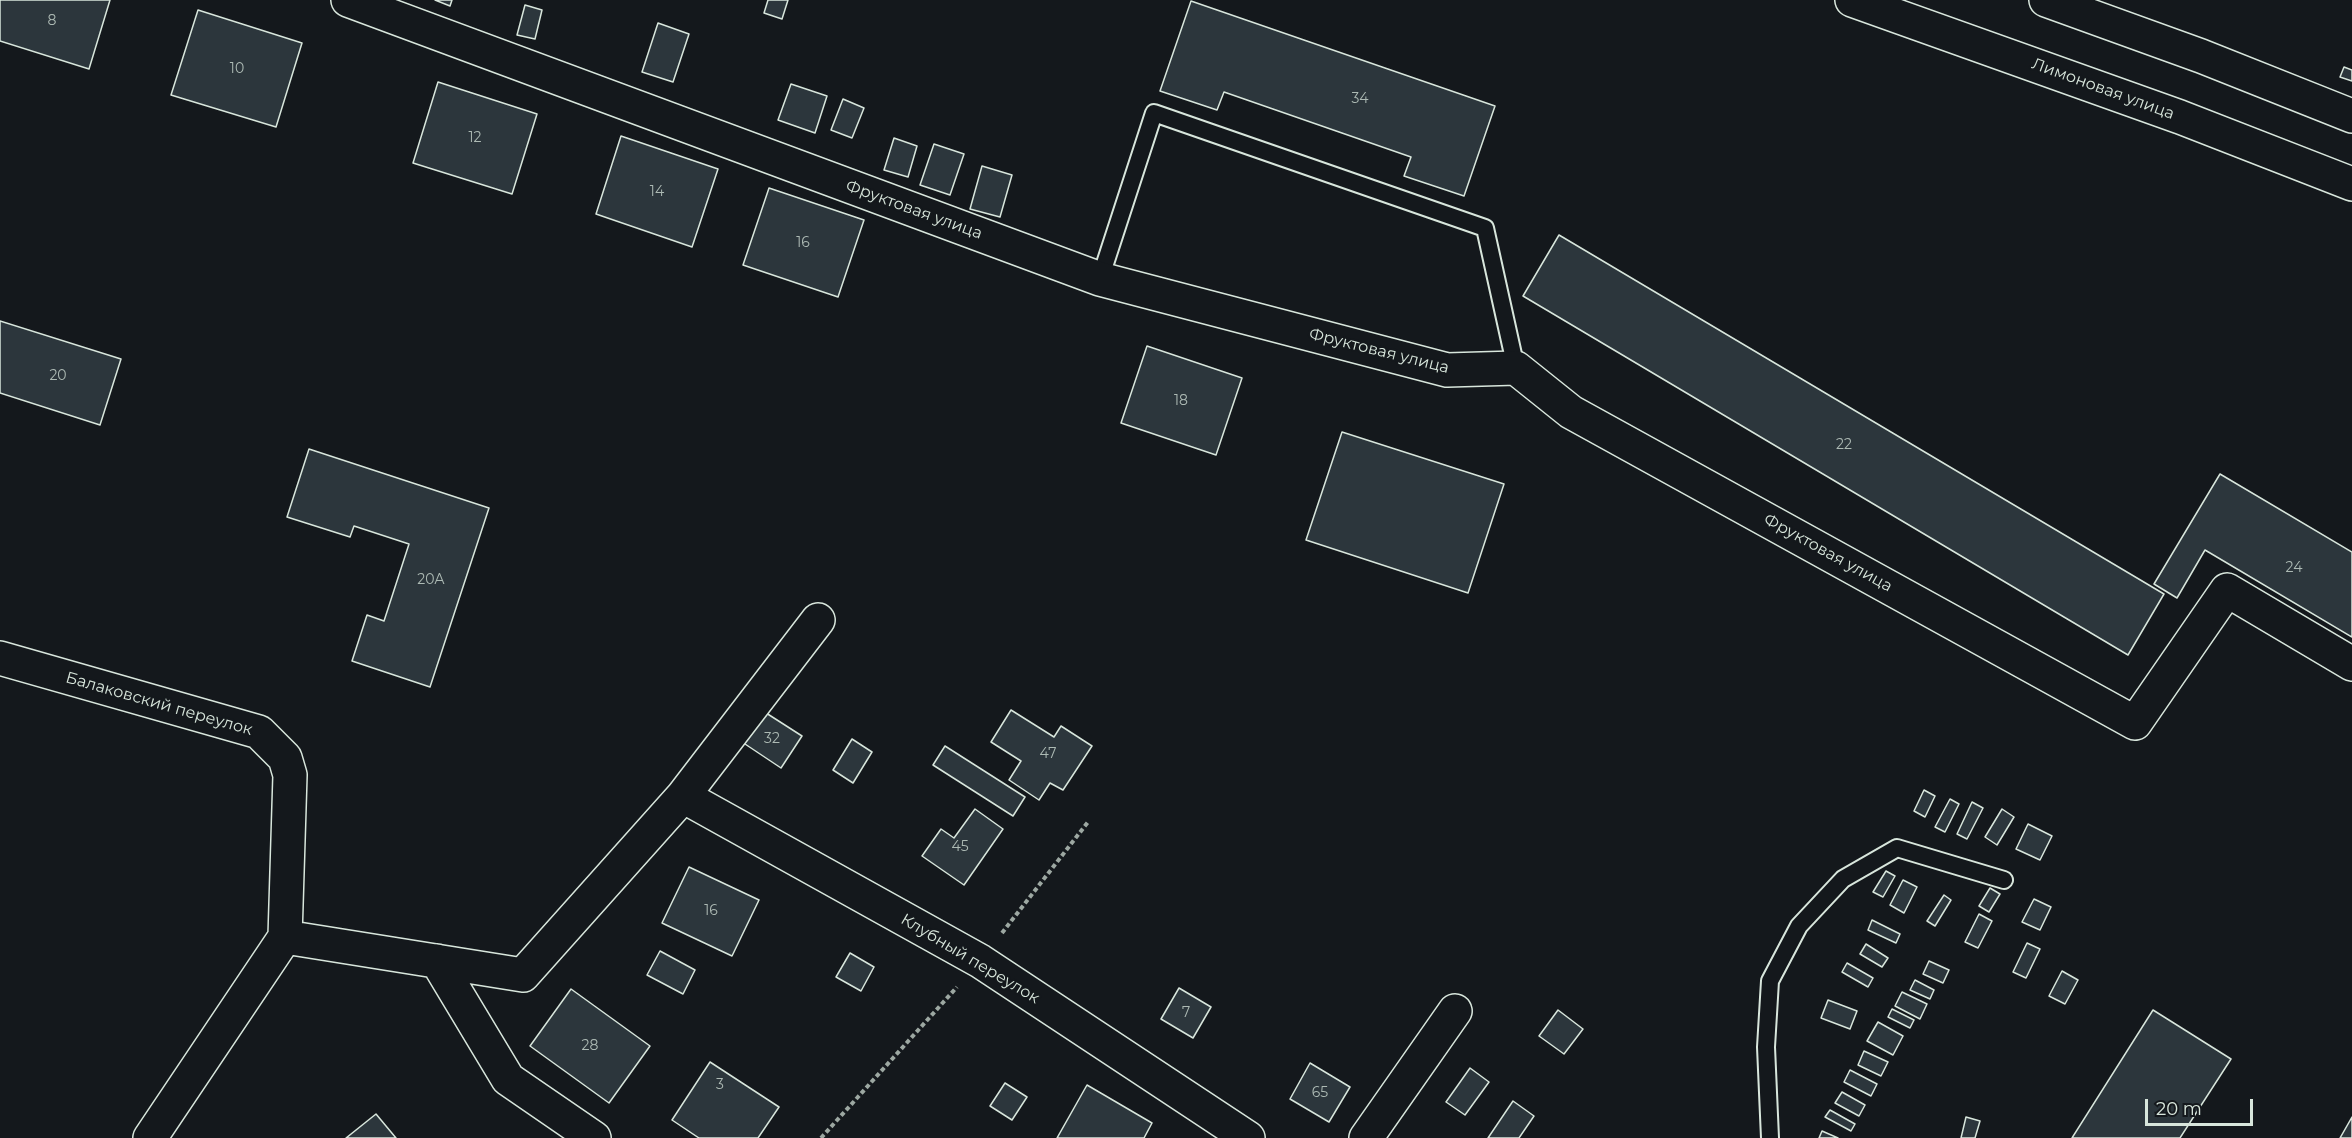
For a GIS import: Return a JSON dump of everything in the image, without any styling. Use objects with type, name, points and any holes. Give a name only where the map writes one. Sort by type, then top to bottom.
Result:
[{"type":"main road","name":"Фруктовая улица","points":[[348,0],[405,10],[1100,279],[1447,370],[1516,368],[1571,412],[2135,723],[2227,590],[2352,664]]},
{"type":"main road","name":"Лимоновая улица","points":[[1852,0],[2180,117],[2352,184]]},
{"type":"main road","points":[[2046,0],[2201,56],[2352,116]]},
{"type":"main road","points":[[150,1138],[285,937],[523,975],[683,796],[818,620]]},
{"type":"main road","name":"Балаковский переулок","points":[[0,658],[259,732],[285,758],[290,776],[285,937]]},
{"type":"main road","name":"Клубный переулок","points":[[683,796],[980,962],[1248,1138]]},
{"type":"main road","points":[[437,961],[508,1079],[594,1138]]},
{"type":"main road","points":[[1366,1138],[1455,1011]]},
{"type":"lane","points":[[1100,279],[1154,113],[1485,228],[1516,368]]},
{"type":"lane","points":[[1770,1138],[1766,1047],[1770,981],[1799,926],[1843,879],[1897,848],[2004,880]]},
{"type":"building","points":[[0,0],[110,0],[89,69],[0,41]]},
{"type":"building","points":[[435,0],[452,0],[450,6]]},
{"type":"building","points":[[768,0],[788,0],[782,19],[764,13]]},
{"type":"building","points":[[1191,1],[1495,106],[1464,196],[1404,176],[1411,157],[1224,92],[1217,110],[1160,91]]},
{"type":"building","points":[[525,5],[542,10],[535,39],[517,35]]},
{"type":"building","points":[[198,10],[302,43],[276,127],[171,95]]},
{"type":"building","points":[[658,23],[689,34],[673,82],[642,72]]},
{"type":"building","points":[[2344,67],[2352,70],[2352,81],[2340,77]]},
{"type":"building","points":[[438,82],[537,114],[512,194],[413,163]]},
{"type":"building","points":[[791,84],[827,96],[815,133],[778,120]]},
{"type":"building","points":[[843,99],[864,108],[852,138],[831,130]]},
{"type":"building","points":[[621,136],[718,169],[692,247],[596,214]]},
{"type":"building","points":[[894,138],[917,146],[908,177],[884,170]]},
{"type":"building","points":[[934,144],[964,154],[950,195],[920,185]]},
{"type":"building","points":[[982,166],[1012,175],[1000,217],[970,209]]},
{"type":"building","points":[[769,188],[864,220],[838,297],[743,265]]},
{"type":"building","points":[[1559,235],[2164,594],[2128,655],[1523,296]]},
{"type":"building","points":[[0,321],[121,359],[100,425],[0,393]]},
{"type":"building","points":[[1147,346],[1242,378],[1216,455],[1121,423]]},
{"type":"building","points":[[1342,432],[1504,484],[1468,593],[1306,540]]},
{"type":"building","points":[[309,449],[489,508],[430,687],[352,661],[367,615],[384,621],[409,544],[354,526],[350,537],[287,517]]},
{"type":"building","points":[[2220,474],[2352,552],[2352,637],[2205,550],[2177,598],[2154,584]]},
{"type":"building","points":[[1011,710],[1054,737],[1061,726],[1092,746],[1063,790],[1050,783],[1039,800],[1009,780],[1021,761],[991,742]]},
{"type":"building","points":[[763,711],[802,736],[781,768],[742,742]]},
{"type":"building","points":[[852,739],[872,752],[853,783],[833,770]]},
{"type":"building","points":[[945,746],[1025,797],[1013,816],[933,765]]},
{"type":"building","points":[[1924,790],[1935,796],[1925,817],[1914,811]]},
{"type":"building","points":[[1950,799],[1959,804],[1945,832],[1935,827]]},
{"type":"building","points":[[1972,802],[1983,808],[1967,839],[1957,834]]},
{"type":"building","points":[[975,809],[1003,829],[964,885],[922,856],[941,829],[954,838]]},
{"type":"building","points":[[2002,809],[2014,817],[1997,845],[1985,837]]},
{"type":"building","points":[[2028,824],[2052,836],[2040,860],[2016,849]]},
{"type":"building","points":[[689,867],[759,900],[732,956],[662,923]]},
{"type":"building","points":[[1886,871],[1895,876],[1883,897],[1873,892]]},
{"type":"building","points":[[1903,880],[1917,887],[1904,913],[1890,905]]},
{"type":"building","points":[[1990,888],[2000,894],[1989,912],[1979,906]]},
{"type":"building","points":[[1944,895],[1951,900],[1935,926],[1927,921]]},
{"type":"building","points":[[2034,899],[2051,907],[2040,930],[2022,922]]},
{"type":"building","points":[[1979,914],[1992,921],[1978,948],[1965,942]]},
{"type":"building","points":[[1872,920],[1900,934],[1896,943],[1868,930]]},
{"type":"building","points":[[2027,943],[2040,949],[2026,978],[2013,972]]},
{"type":"building","points":[[1866,944],[1888,958],[1882,967],[1860,954]]},
{"type":"building","points":[[660,951],[695,970],[683,994],[647,975]]},
{"type":"building","points":[[850,953],[874,967],[861,991],[836,977]]},
{"type":"building","points":[[1929,961],[1949,970],[1943,983],[1923,974]]},
{"type":"building","points":[[1847,963],[1873,978],[1868,987],[1842,972]]},
{"type":"building","points":[[2062,971],[2078,980],[2065,1004],[2049,996]]},
{"type":"building","points":[[1915,980],[1934,990],[1930,999],[1910,990]]},
{"type":"building","points":[[1179,988],[1211,1007],[1193,1038],[1161,1019]]},
{"type":"building","points":[[571,989],[650,1046],[609,1103],[530,1046]]},
{"type":"building","points":[[1902,992],[1927,1004],[1920,1019],[1895,1006]]},
{"type":"building","points":[[1828,1000],[1857,1011],[1850,1029],[1821,1018]]},
{"type":"building","points":[[1892,1009],[1914,1020],[1910,1028],[1888,1017]]},
{"type":"building","points":[[1558,1010],[1583,1029],[1564,1054],[1539,1036]]},
{"type":"building","points":[[2153,1010],[2231,1059],[2180,1138],[2072,1138]]},
{"type":"building","points":[[1878,1022],[1903,1036],[1893,1055],[1867,1041]]},
{"type":"building","points":[[1864,1051],[1888,1062],[1881,1076],[1858,1065]]},
{"type":"building","points":[[710,1062],[779,1107],[758,1138],[699,1138],[672,1120]]},
{"type":"building","points":[[1310,1063],[1350,1087],[1329,1122],[1290,1099]]},
{"type":"building","points":[[1470,1068],[1489,1082],[1465,1115],[1446,1102]]},
{"type":"building","points":[[1850,1070],[1877,1084],[1871,1096],[1844,1082]]},
{"type":"building","points":[[1005,1083],[1027,1097],[1012,1120],[990,1106]]},
{"type":"building","points":[[1087,1085],[1152,1123],[1144,1138],[1057,1138]]},
{"type":"building","points":[[1842,1092],[1865,1105],[1859,1116],[1835,1103]]},
{"type":"building","points":[[1513,1101],[1534,1116],[1519,1138],[1488,1138]]},
{"type":"building","points":[[1830,1110],[1855,1124],[1851,1131],[1825,1117]]},
{"type":"building","points":[[376,1114],[396,1138],[346,1138]]},
{"type":"building","points":[[1966,1117],[1980,1121],[1975,1138],[1961,1138]]},
{"type":"building","points":[[2352,1117],[2352,1138],[2340,1138]]},
{"type":"building","points":[[1822,1131],[1838,1138],[1819,1138]]}]
